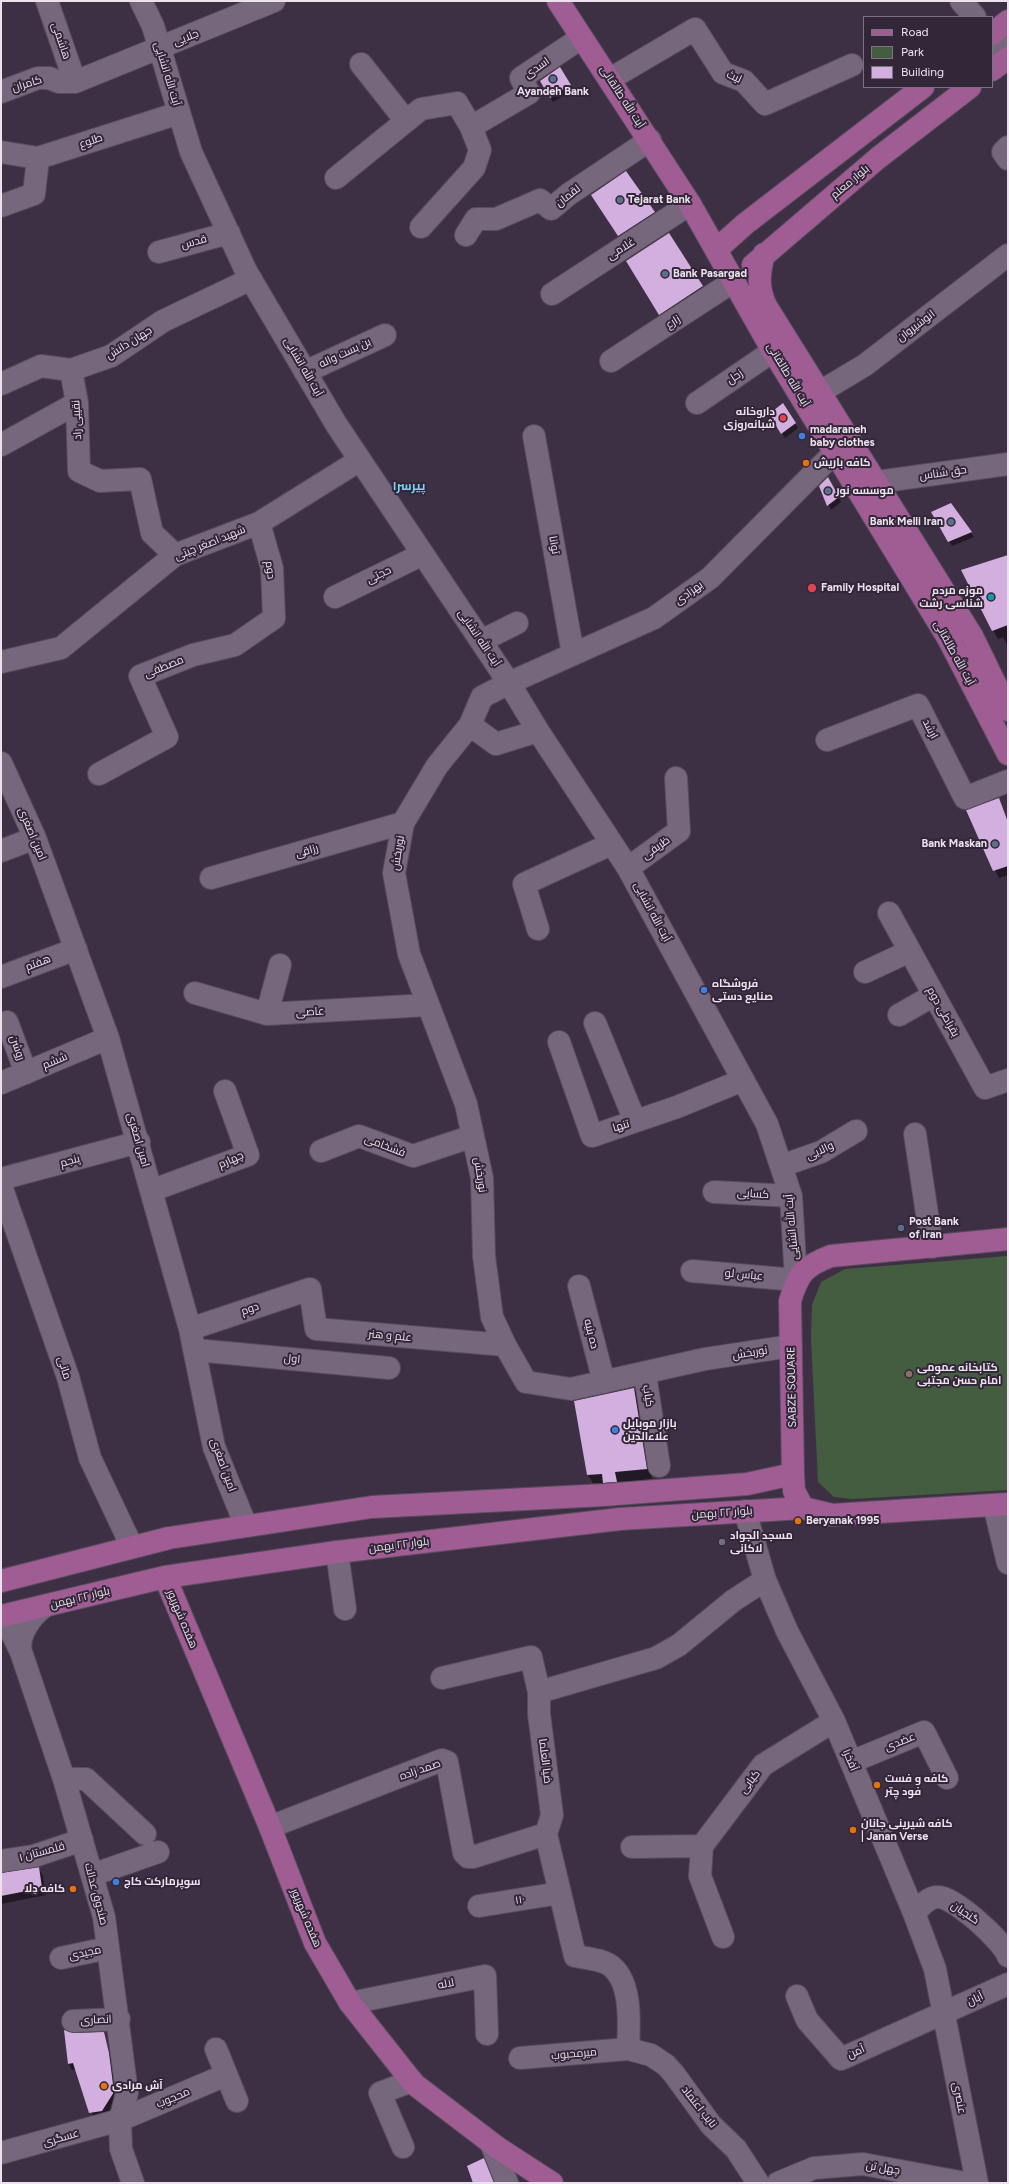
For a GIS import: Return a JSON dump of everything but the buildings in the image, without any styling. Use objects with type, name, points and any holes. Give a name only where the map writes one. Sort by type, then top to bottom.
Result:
[{"type":"main road","name":"آیت الله طالقانی","points":[[558,1],[610,78],[690,204],[773,351],[948,638],[1008,754]]},
{"type":"main road","points":[[993,34],[1008,22]]},
{"type":"main road","points":[[993,69],[1008,57]]},
{"type":"main road","points":[[716,250],[755,216],[922,88]]},
{"type":"main road","name":"بلوار معلم","points":[[734,282],[764,254],[878,158],[969,88]]},
{"type":"main road","name":"آیت الله طالقانی","points":[[764,254],[758,279],[761,295],[972,636],[1008,710]]},
{"type":"main road","name":"SABZE SQUARE","points":[[803,1508],[794,1491],[793,1474],[790,1301],[796,1280],[810,1264],[830,1256],[1008,1239]]},
{"type":"main road","points":[[1,1581],[170,1538],[372,1507],[495,1501],[761,1482],[793,1474]]},
{"type":"main road","points":[[755,1511],[774,1505],[778,1494],[772,1484],[761,1482]]},
{"type":"main road","points":[[495,1501],[497,1533]]},
{"type":"main road","points":[[803,1508],[832,1515],[1001,1504]]},
{"type":"main road","name":"بلوار ۲۲ بهمن","points":[[1,1616],[165,1577],[337,1552],[620,1519],[803,1508]]},
{"type":"main road","name":"هفده شهریور","points":[[165,1577],[270,1827],[316,1943],[350,2003],[412,2081],[492,2143],[552,2183]]},
{"type":"street","name":"هاشمی","points":[[47,1],[76,82]]},
{"type":"street","name":"آیت الله انشایی","points":[[141,1],[153,26],[191,152],[251,279],[336,424],[509,683],[538,731],[628,868],[767,1124],[791,1196],[796,1280]]},
{"type":"street","name":"جلایی","points":[[76,82],[160,49],[274,1]]},
{"type":"street","points":[[961,1],[974,16]]},
{"type":"street","name":"لیث","points":[[610,78],[696,29],[723,72],[744,80],[765,104],[852,65]]},
{"type":"street","points":[[993,36],[1008,57]]},
{"type":"street","name":"اسدی","points":[[472,127],[529,93],[521,78],[582,38]]},
{"type":"street","points":[[361,64],[406,121]]},
{"type":"street","name":"کامران","points":[[1,92],[38,78],[48,78],[59,82],[76,82]]},
{"type":"street","points":[[336,178],[421,109],[457,103],[472,127],[480,150],[474,168],[420,227]]},
{"type":"street","name":"طلوع","points":[[1,152],[38,158],[179,113]]},
{"type":"street","name":"لقمان","points":[[466,235],[476,219],[496,219],[540,200],[551,209],[569,194],[650,140]]},
{"type":"street","points":[[1008,147],[1003,152],[1008,159]]},
{"type":"street","points":[[1,206],[34,194],[38,158]]},
{"type":"street","name":"غلامی","points":[[552,294],[690,204]]},
{"type":"street","name":"قدس","points":[[159,252],[229,233]]},
{"type":"street","name":"انوشیروان","points":[[820,392],[865,365],[1008,255]]},
{"type":"street","name":"جهان دانش","points":[[1,384],[41,366],[71,370],[111,356],[163,321],[251,279]]},
{"type":"street","name":"زارع","points":[[611,361],[734,282]]},
{"type":"street","name":"بن بست واله","points":[[305,372],[385,335]]},
{"type":"street","name":"زحل","points":[[697,403],[773,351]]},
{"type":"street","name":"نقیبی راد","points":[[71,370],[77,403],[79,471],[100,481],[140,480],[152,533],[175,555]]},
{"type":"street","points":[[1,444],[77,403]]},
{"type":"street","name":"توانا","points":[[534,436],[573,654]]},
{"type":"street","name":"بهزادی","points":[[509,683],[654,618],[710,578],[834,453]]},
{"type":"street","name":"شهید اصغر چیتی","points":[[1,662],[61,648],[175,555],[259,523],[360,460]]},
{"type":"street","name":"حق شناس","points":[[877,482],[1008,464]]},
{"type":"street","name":"دوم","points":[[259,523],[272,568],[274,618]]},
{"type":"street","name":"حجتی","points":[[335,597],[423,554]]},
{"type":"street","name":"مصطفی","points":[[99,774],[167,737],[140,676],[193,655],[235,645],[274,618]]},
{"type":"street","points":[[481,641],[517,623]]},
{"type":"street","name":"نوربخش","points":[[509,683],[482,697],[470,724],[437,766],[403,824],[394,873],[409,954],[466,1104],[482,1178],[484,1256],[492,1317],[505,1345],[526,1382],[571,1389],[645,1374],[705,1359],[791,1346]]},
{"type":"street","name":"ارشد","points":[[827,740],[918,705],[965,798],[1008,781]]},
{"type":"street","points":[[470,724],[496,744],[538,731]]},
{"type":"street","name":"امین اصغری","points":[[1,764],[35,838],[108,1038],[153,1190],[193,1339],[214,1447],[246,1526]]},
{"type":"street","name":"ظریفی","points":[[628,868],[679,831],[676,778]]},
{"type":"street","name":"رزاقی","points":[[211,878],[403,824]]},
{"type":"street","points":[[1,851],[35,838]]},
{"type":"street","points":[[538,929],[524,884],[612,844]]},
{"type":"street","name":"بقراطی دوم","points":[[889,914],[985,1088],[1008,1080]]},
{"type":"street","name":"هفتم","points":[[1,977],[76,949]]},
{"type":"street","points":[[865,972],[910,951]]},
{"type":"street","points":[[267,1014],[280,965]]},
{"type":"street","name":"عاصی","points":[[195,993],[267,1014],[428,1005]]},
{"type":"street","points":[[899,1015],[934,995]]},
{"type":"street","name":"روشن","points":[[7,1022],[26,1073]]},
{"type":"street","points":[[595,1023],[635,1121]]},
{"type":"street","name":"ششم","points":[[1,1083],[108,1038]]},
{"type":"street","name":"تنها","points":[[558,1042],[592,1136],[677,1107],[743,1080]]},
{"type":"street","name":"چهارم","points":[[153,1190],[248,1155],[225,1090]]},
{"type":"street","name":"والایی","points":[[781,1166],[820,1152],[856,1131]]},
{"type":"street","points":[[915,1134],[932,1247]]},
{"type":"street","name":"فشخامی","points":[[321,1150],[359,1136],[413,1156],[473,1136]]},
{"type":"street","name":"پنجم","points":[[1,1179],[139,1142]]},
{"type":"street","name":"مانی","points":[[1,1186],[68,1377],[90,1458],[132,1547]]},
{"type":"street","name":"کسایی","points":[[714,1192],[791,1196]]},
{"type":"street","name":"عباس لو","points":[[692,1271],[796,1280]]},
{"type":"street","name":"ده بنیه","points":[[579,1286],[604,1382]]},
{"type":"street","name":"دوم","points":[[193,1339],[310,1289]]},
{"type":"street","name":"علم و هنر","points":[[310,1289],[316,1329],[505,1345]]},
{"type":"street","name":"اول","points":[[193,1339],[388,1368]]},
{"type":"street","name":"کیاب","points":[[645,1374],[659,1466]]},
{"type":"street","points":[[1001,1504],[1008,1563]]},
{"type":"street","name":"آفخرا","points":[[755,1511],[764,1580],[787,1631],[834,1721],[851,1762],[926,1899],[942,2014]]},
{"type":"street","points":[[337,1552],[345,1609]]},
{"type":"street","points":[[539,1692],[656,1658],[679,1645],[734,1600],[764,1580]]},
{"type":"street","points":[[22,1652],[21,1641],[27,1627],[44,1607]]},
{"type":"street","name":"صندوق عدالت","points":[[1,1616],[3,1624],[12,1632],[22,1652],[64,1779],[104,1917],[127,2093],[120,2120],[121,2149],[133,2183]]},
{"type":"street","name":"ضیا العلما","points":[[442,1678],[531,1657],[539,1692],[539,1714],[552,1814],[546,1834]]},
{"type":"street","name":"کیابی","points":[[702,1846],[763,1765],[834,1721]]},
{"type":"street","name":"عضدی","points":[[851,1762],[924,1732],[947,1778]]},
{"type":"street","name":"صمد زاده","points":[[270,1827],[442,1760],[447,1762],[464,1853],[468,1856],[473,1857],[546,1834]]},
{"type":"street","points":[[64,1779],[86,1779],[145,1834]]},
{"type":"street","points":[[546,1834],[575,1956],[608,1964],[618,1975],[624,1987],[629,2009],[628,2049]]},
{"type":"street","name":"قلمستان ۱","points":[[1,1862],[34,1856],[82,1840]]},
{"type":"street","points":[[632,1847],[702,1846],[700,1876],[723,1937]]},
{"type":"street","points":[[92,1875],[158,1852]]},
{"type":"street","name":"۱۱۰","points":[[479,1906],[560,1893]]},
{"type":"street","name":"گنجیان","points":[[926,1899],[939,1897],[954,1904],[984,1926],[1005,1947]]},
{"type":"street","name":"مجیدی","points":[[61,1958],[108,1948]]},
{"type":"street","name":"لاله","points":[[350,2003],[484,1976],[487,2034]]},
{"type":"street","name":"آبان","points":[[942,2014],[1008,1984]]},
{"type":"street","name":"آمن","points":[[797,1996],[807,2020],[841,2059],[942,2014]]},
{"type":"street","name":"عنصری","points":[[942,2014],[977,2183]]},
{"type":"street","name":"انصاری","points":[[73,2021],[118,2019]]},
{"type":"street","points":[[216,2049],[236,2101]]},
{"type":"street","name":"میرمحبوب","points":[[520,2058],[628,2049]]},
{"type":"street","name":"نایب اعتماد","points":[[628,2049],[651,2055],[666,2065],[711,2125],[736,2149],[752,2171],[758,2183]]},
{"type":"street","name":"محجوب","points":[[120,2120],[226,2075]]},
{"type":"street","points":[[403,2147],[380,2093],[412,2081]]},
{"type":"street","name":"عسگری","points":[[1,2153],[120,2120]]},
{"type":"street","points":[[492,2143],[507,2183]]},
{"type":"street","name":"چهل تن","points":[[778,2183],[814,2168],[863,2164],[965,2183]]},
{"type":"green space","points":[[1008,1256],[1008,1490],[852,1499],[834,1497],[818,1482],[811,1339],[812,1305],[821,1282],[845,1269]]},
{"type":"place","name":"Ayandeh Bank","points":[[553,79]]},
{"type":"place","name":"Tejarat Bank","points":[[620,200]]},
{"type":"place","name":"Bank Pasargad","points":[[665,274]]},
{"type":"place","name":"داروخانه شبانه‌روزی","points":[[783,418]]},
{"type":"place","name":"madaraneh baby clothes","points":[[802,436]]},
{"type":"place","name":"کافه باریش","points":[[806,463]]},
{"type":"place","name":"موسسه نور","points":[[828,491]]},
{"type":"place","name":"Bank Melli Iran","points":[[951,522]]},
{"type":"place","name":"Family Hospital","points":[[812,588]]},
{"type":"place","name":"موزه مردم شناسی رشت","points":[[991,597]]},
{"type":"place","name":"Bank Maskan","points":[[995,844]]},
{"type":"place","name":"فروشگاه صنایع دستی","points":[[704,990]]},
{"type":"place","name":"Post Bank of Iran","points":[[901,1228]]},
{"type":"place","name":"کتابخانه عمومی امام حسن مجتبی","points":[[909,1374]]},
{"type":"place","name":"بازار موبایل علاءالدین","points":[[615,1430]]},
{"type":"place","name":"Beryanak 1995","points":[[798,1521]]},
{"type":"place","name":"مسجد الجواد لاکانی","points":[[722,1542]]},
{"type":"place","name":"کافه و فست فود چتر","points":[[877,1785]]},
{"type":"place","name":"کافه شیرینی جانان | Janan Verse","points":[[853,1830]]},
{"type":"place","name":"سوپرمارکت کاج","points":[[116,1882]]},
{"type":"place","name":"کافه دِلا","points":[[73,1889]]},
{"type":"place","name":"آش مرادی","points":[[104,2086]]},
{"type":"district","name":"پیرسرا","points":[[409,486]]}]
